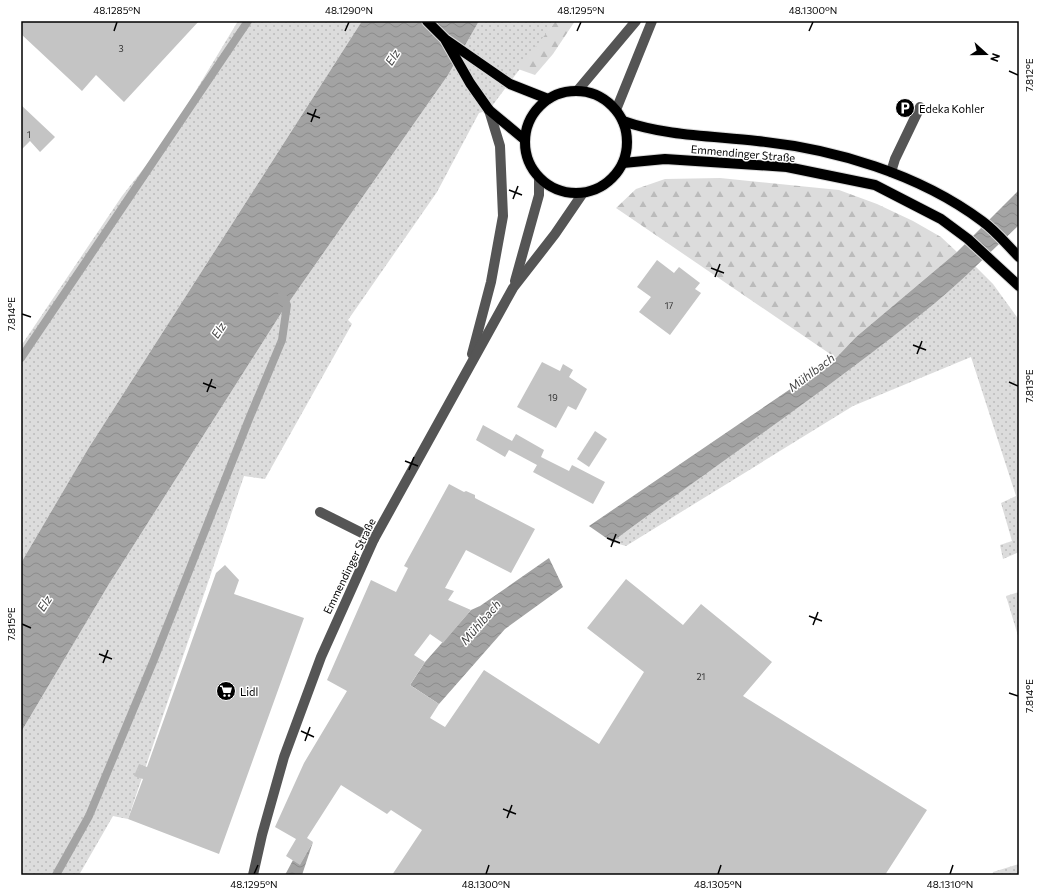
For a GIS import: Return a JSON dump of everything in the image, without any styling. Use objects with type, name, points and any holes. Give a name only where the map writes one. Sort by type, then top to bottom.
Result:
[{"type":"main road","points":[[426,21],[445,40],[510,84],[548,99]]},
{"type":"main road","points":[[445,40],[470,84],[489,110],[525,140]]},
{"type":"main road","points":[[578,90],[599,96],[616,110],[623,121],[627,135],[627,149],[624,163],[607,183],[596,190],[583,193],[566,193],[551,188],[539,178],[531,168],[525,153],[525,140],[530,118],[538,107],[559,93],[578,90]]},
{"type":"main road","name":"Emmendinger Straße","points":[[623,121],[639,127],[760,141],[827,153],[891,172],[931,190],[974,215],[1016,255]]},
{"type":"main road","name":"Emmendinger Straße","points":[[624,163],[664,159],[787,166],[875,186],[942,219],[1019,286]]},
{"type":"street","points":[[578,90],[636,21]]},
{"type":"street","points":[[616,110],[652,21]]},
{"type":"street","points":[[891,172],[898,152],[920,108]]},
{"type":"street","points":[[466,371],[491,282],[503,216],[500,146],[489,110]]},
{"type":"street","name":"Emmendinger Straße","points":[[513,288],[539,195],[539,178]]},
{"type":"street","name":"Emmendinger Straße","points":[[253,875],[262,835],[284,757],[321,657],[374,539],[513,288],[555,234],[583,193]]},
{"type":"street","points":[[320,512],[374,539]]},
{"type":"green space","points":[[238,21],[362,21],[88,449],[21,563],[21,346],[122,196],[166,140]]},
{"type":"green space","points":[[479,21],[556,21],[489,110],[479,113],[437,192],[348,320],[352,324],[265,479],[244,476],[128,819],[113,816],[79,875],[21,875],[21,732],[109,584],[280,315],[448,75]]},
{"type":"green space","points":[[556,21],[575,21],[553,54],[535,75],[518,69]]},
{"type":"green space","points":[[720,178],[839,190],[877,204],[913,221],[941,237],[957,252],[856,337],[836,358],[616,208],[636,189],[665,179]]},
{"type":"green space","points":[[975,266],[993,284],[1019,320],[1019,552],[1003,559],[1000,545],[1012,541],[1001,503],[1016,496],[971,357],[853,406],[626,546],[612,542],[878,347]]},
{"type":"green space","points":[[1019,592],[1019,639],[1006,596]]},
{"type":"green space","points":[[1019,864],[1019,875],[992,875],[993,872]]},
{"type":"water","name":"Elz","points":[[362,21],[479,21],[448,75],[280,315],[109,584],[21,732],[21,563],[88,449]]},
{"type":"water","points":[[1019,190],[1019,225],[946,294],[896,334],[856,365],[612,542],[589,526],[836,358],[856,337],[957,252]]},
{"type":"water","name":"Mühlbach","points":[[549,558],[563,587],[505,629],[439,704],[410,685],[425,662],[471,610],[480,606]]},
{"type":"water","points":[[313,842],[302,875],[285,875],[293,860],[300,864]]},
{"type":"building","points":[[21,21],[199,21],[124,102],[96,75],[82,91],[21,34]]},
{"type":"building","points":[[21,105],[55,137],[40,152],[30,141],[21,150]]},
{"type":"building","points":[[657,260],[674,273],[679,267],[700,283],[695,289],[701,293],[670,335],[639,312],[651,297],[637,287]]},
{"type":"building","points":[[542,362],[560,371],[563,364],[573,370],[569,377],[587,389],[576,410],[568,406],[556,428],[517,407]]},
{"type":"building","points":[[483,425],[512,441],[516,434],[544,450],[541,457],[569,471],[572,465],[605,482],[593,504],[533,472],[537,465],[509,450],[505,457],[476,440]]},
{"type":"building","points":[[595,431],[607,439],[589,467],[577,459]]},
{"type":"building","points":[[449,484],[464,492],[466,491],[475,495],[475,498],[535,529],[511,573],[466,550],[445,588],[454,591],[448,600],[471,610],[443,643],[430,634],[414,655],[425,662],[410,685],[439,704],[430,718],[445,727],[484,670],[599,744],[644,672],[587,628],[626,579],[683,625],[701,604],[772,662],[743,696],[927,810],[885,875],[392,875],[422,830],[391,810],[387,814],[341,785],[307,838],[313,842],[300,865],[286,856],[296,839],[275,827],[304,763],[347,691],[327,680],[371,580],[396,592],[408,568],[404,566]]},
{"type":"building","name":"Lidl","points":[[225,565],[239,580],[234,594],[304,618],[219,854],[128,819],[143,779],[134,776],[139,764],[147,767],[216,573]]},
{"type":"waterway","points":[[21,358],[248,21]]},
{"type":"waterway","points":[[56,875],[89,816],[153,662],[249,419],[282,340],[287,305],[282,295]]},
{"type":"place","name":"Edeka Kohler","points":[[905,108]]},
{"type":"place","name":"Lidl","points":[[226,691]]}]
